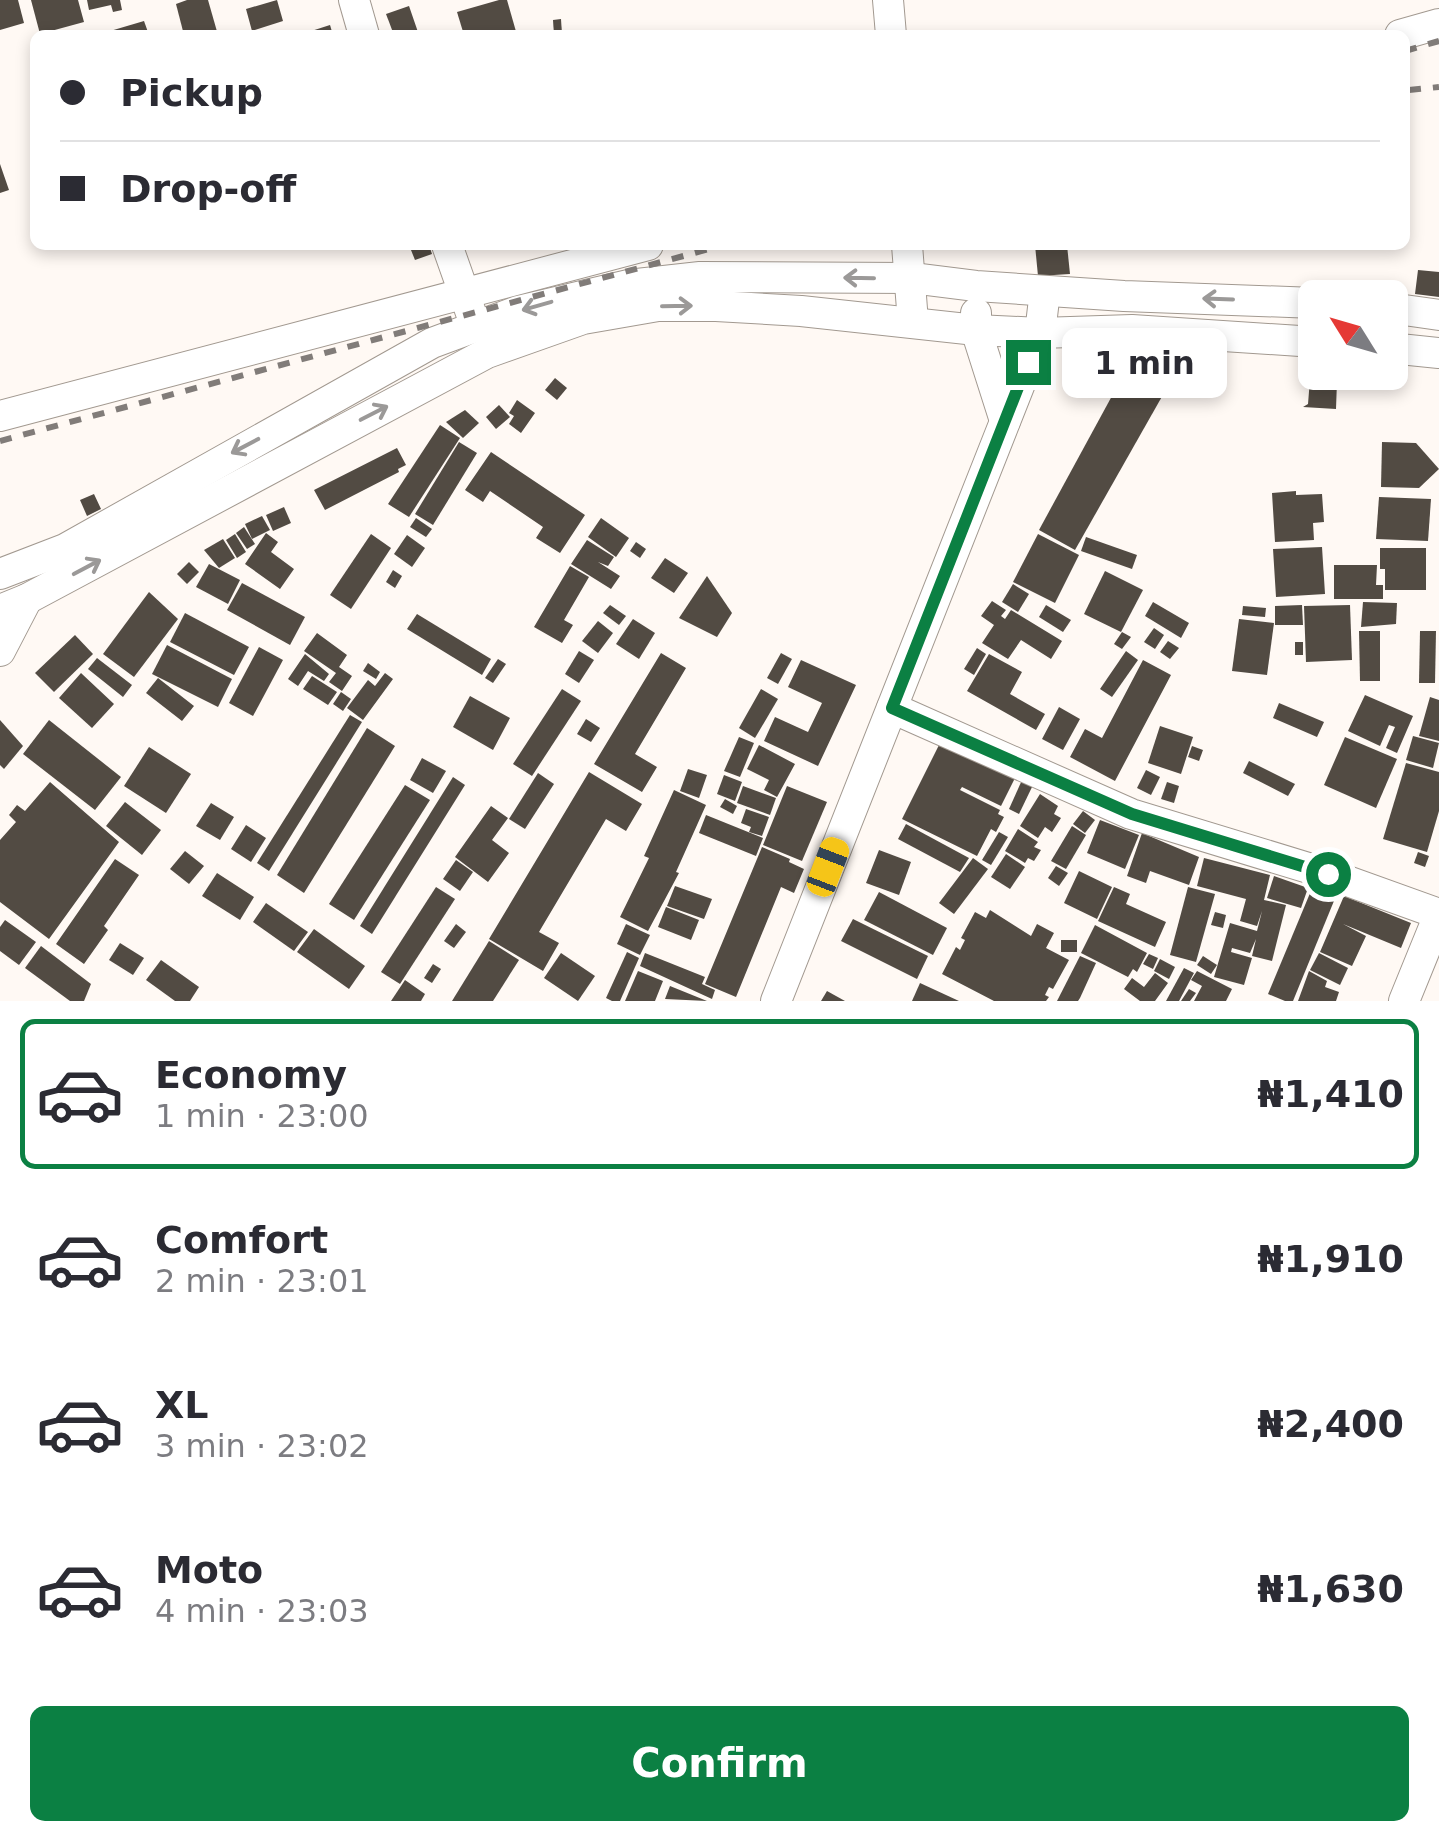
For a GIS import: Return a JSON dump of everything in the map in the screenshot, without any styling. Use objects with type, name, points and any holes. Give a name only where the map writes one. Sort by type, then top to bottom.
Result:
[{"type":"street","points":[[354,0],[363,30]]},
{"type":"street","points":[[888,0],[891,30]]},
{"type":"street","points":[[1410,32],[1439,24]]},
{"type":"street","points":[[449,250],[482,340]]},
{"type":"street","points":[[0,416],[629,250]]},
{"type":"street","points":[[909,250],[913,322]]},
{"type":"street","points":[[0,651],[13,605],[482,340],[566,298],[700,276],[912,278],[976,286],[1298,302]]},
{"type":"street","points":[[976,286],[976,330],[1004,421]]},
{"type":"street","points":[[776,1001],[1040,333],[1045,290]]},
{"type":"street","points":[[0,574],[64,549],[432,343],[482,340],[658,306],[801,311],[976,330],[1132,330],[1298,341]]},
{"type":"street","points":[[1408,311],[1439,315]]},
{"type":"street","points":[[1408,350],[1439,353]]},
{"type":"street","points":[[892,708],[1132,814],[1328,874],[1439,914],[1404,1001]]},
{"type":"building","points":[[0,0],[18,0],[24,23],[0,30]]},
{"type":"building","points":[[31,0],[78,0],[84,22],[39,30]]},
{"type":"building","points":[[87,0],[120,0],[122,10],[113,12],[111,5],[89,10]]},
{"type":"building","points":[[208,0],[217,30],[183,30],[176,4]]},
{"type":"building","points":[[277,0],[283,21],[252,30],[246,9]]},
{"type":"building","points":[[507,0],[516,30],[462,30],[457,12]]},
{"type":"building","points":[[409,6],[417,30],[392,30],[386,14]]},
{"type":"building","points":[[561,19],[562,30],[554,30],[553,20]]},
{"type":"building","points":[[144,21],[147,30],[114,30]]},
{"type":"building","points":[[0,164],[9,190],[0,193]]},
{"type":"building","points":[[411,250],[431,250],[432,254],[415,260]]},
{"type":"building","points":[[1035,250],[1068,250],[1070,274],[1038,276]]},
{"type":"building","points":[[1418,270],[1439,272],[1439,297],[1415,294]]},
{"type":"building","points":[[1125,372],[1164,393],[1075,550],[1039,530]]},
{"type":"building","points":[[555,378],[567,388],[557,400],[545,390]]},
{"type":"building","points":[[1309,390],[1337,390],[1336,409],[1303,407],[1308,404]]},
{"type":"building","points":[[517,400],[535,413],[521,433],[509,424],[514,416],[509,413]]},
{"type":"building","points":[[499,405],[510,417],[496,429],[486,417]]},
{"type":"building","points":[[465,410],[479,423],[463,438],[446,422]]},
{"type":"building","points":[[440,425],[460,438],[409,517],[388,504]]},
{"type":"building","points":[[459,442],[477,453],[433,525],[415,514]]},
{"type":"building","points":[[1382,442],[1416,443],[1439,469],[1419,488],[1381,487]]},
{"type":"building","points":[[397,448],[406,465],[399,472],[325,510],[314,490]]},
{"type":"building","points":[[491,452],[585,515],[560,553],[536,538],[543,527],[490,491],[483,502],[465,490]]},
{"type":"building","points":[[1296,491],[1296,495],[1322,494],[1324,522],[1313,523],[1314,540],[1275,542],[1272,493]]},
{"type":"building","points":[[94,494],[101,509],[87,516],[80,500]]},
{"type":"building","points":[[1379,497],[1431,499],[1428,541],[1376,539]]},
{"type":"building","points":[[284,507],[291,523],[273,531],[266,515]]},
{"type":"building","points":[[262,516],[270,530],[252,539],[245,524]]},
{"type":"building","points":[[416,518],[432,529],[426,537],[410,527]]},
{"type":"building","points":[[601,518],[629,538],[616,557],[588,537]]},
{"type":"building","points":[[244,527],[255,544],[247,549],[236,533]]},
{"type":"building","points":[[266,533],[278,542],[271,552],[294,569],[280,589],[245,564]]},
{"type":"building","points":[[235,534],[246,552],[237,558],[226,540]]},
{"type":"building","points":[[371,534],[391,548],[351,609],[330,595]]},
{"type":"building","points":[[1038,534],[1079,555],[1055,603],[1013,582]]},
{"type":"building","points":[[407,535],[425,548],[412,567],[394,554]]},
{"type":"building","points":[[1086,537],[1137,555],[1132,569],[1081,551]]},
{"type":"building","points":[[223,539],[235,558],[219,568],[204,550]]},
{"type":"building","points":[[587,540],[614,557],[608,566],[598,562],[620,576],[611,589],[571,564]]},
{"type":"building","points":[[636,542],[646,549],[640,558],[630,551]]},
{"type":"building","points":[[1322,547],[1325,594],[1276,597],[1273,549]]},
{"type":"building","points":[[1380,548],[1426,548],[1426,590],[1385,590]]},
{"type":"building","points":[[665,558],[688,573],[674,593],[651,578]]},
{"type":"building","points":[[189,562],[199,572],[187,584],[177,574]]},
{"type":"building","points":[[209,564],[240,580],[228,604],[196,587]]},
{"type":"building","points":[[1334,565],[1377,565],[1376,585],[1383,585],[1383,599],[1334,599]]},
{"type":"building","points":[[570,566],[589,577],[564,620],[573,625],[562,643],[534,627]]},
{"type":"building","points":[[393,570],[402,576],[395,588],[386,582]]},
{"type":"building","points":[[1105,571],[1143,590],[1121,632],[1084,614]]},
{"type":"building","points":[[707,576],[732,613],[717,637],[679,618]]},
{"type":"building","points":[[242,583],[305,617],[290,645],[227,610]]},
{"type":"building","points":[[1013,584],[1029,594],[1018,612],[1002,602]]},
{"type":"building","points":[[149,592],[178,619],[134,677],[103,654]]},
{"type":"building","points":[[992,601],[1006,610],[1001,616],[1005,619],[1011,610],[1062,641],[1051,659],[1021,640],[1008,659],[982,643],[994,625],[981,616]]},
{"type":"building","points":[[1153,602],[1189,623],[1181,638],[1145,616]]},
{"type":"building","points":[[1363,602],[1397,603],[1396,624],[1361,627]]},
{"type":"building","points":[[610,605],[626,616],[619,625],[603,613]]},
{"type":"building","points":[[1046,605],[1071,620],[1063,632],[1039,617]]},
{"type":"building","points":[[1302,605],[1303,625],[1275,625],[1275,606]]},
{"type":"building","points":[[1350,605],[1352,660],[1306,662],[1304,606]]},
{"type":"building","points":[[1243,606],[1266,608],[1265,617],[1242,615]]},
{"type":"building","points":[[185,613],[249,647],[234,675],[170,642]]},
{"type":"building","points":[[417,614],[491,659],[482,675],[407,629]]},
{"type":"building","points":[[633,619],[655,633],[639,659],[616,644]]},
{"type":"building","points":[[1239,619],[1274,623],[1267,675],[1232,671]]},
{"type":"building","points":[[598,621],[613,633],[598,653],[582,641]]},
{"type":"building","points":[[1154,628],[1164,635],[1155,649],[1144,642]]},
{"type":"building","points":[[1359,631],[1380,631],[1380,681],[1360,681]]},
{"type":"building","points":[[1420,631],[1436,631],[1435,683],[1419,683]]},
{"type":"building","points":[[1122,632],[1131,637],[1122,649],[1114,644]]},
{"type":"building","points":[[317,633],[347,655],[339,667],[352,676],[342,691],[329,682],[336,673],[304,651]]},
{"type":"building","points":[[75,635],[93,654],[54,692],[35,673]]},
{"type":"building","points":[[1168,641],[1179,648],[1170,659],[1160,652]]},
{"type":"building","points":[[1295,642],[1303,642],[1303,655],[1295,655]]},
{"type":"building","points":[[167,645],[232,679],[218,707],[152,674]]},
{"type":"building","points":[[259,647],[283,660],[253,716],[229,703]]},
{"type":"building","points":[[977,648],[986,654],[974,675],[964,669]]},
{"type":"building","points":[[579,651],[594,660],[579,683],[565,674]]},
{"type":"building","points":[[1126,651],[1138,660],[1112,697],[1100,689]]},
{"type":"building","points":[[661,653],[686,668],[635,754],[657,767],[642,792],[594,764]]},
{"type":"building","points":[[781,653],[792,659],[778,684],[767,678]]},
{"type":"building","points":[[305,654],[329,674],[324,681],[308,671],[298,686],[288,679]]},
{"type":"building","points":[[989,654],[1022,672],[1010,694],[1045,714],[1036,730],[967,691]]},
{"type":"building","points":[[97,658],[132,685],[123,697],[88,669]]},
{"type":"building","points":[[498,659],[506,664],[493,683],[485,678]]},
{"type":"building","points":[[801,660],[856,685],[818,766],[764,741],[775,717],[808,732],[822,703],[788,687]]},
{"type":"building","points":[[1143,660],[1171,675],[1115,781],[1070,757],[1085,729],[1102,738]]},
{"type":"building","points":[[368,663],[380,672],[376,679],[363,671]]},
{"type":"building","points":[[81,673],[114,704],[92,728],[59,698]]},
{"type":"building","points":[[385,673],[393,679],[363,720],[347,708],[368,680],[375,686]]},
{"type":"building","points":[[312,676],[337,692],[328,705],[303,689]]},
{"type":"building","points":[[158,678],[194,706],[182,721],[146,693]]},
{"type":"building","points":[[562,689],[581,701],[532,776],[513,764]]},
{"type":"building","points":[[761,689],[778,699],[755,738],[739,728]]},
{"type":"building","points":[[341,692],[351,699],[343,711],[333,704]]},
{"type":"building","points":[[1365,695],[1413,716],[1397,753],[1386,748],[1395,727],[1389,725],[1380,746],[1348,731]]},
{"type":"building","points":[[470,696],[510,718],[493,750],[453,727]]},
{"type":"building","points":[[1430,697],[1439,700],[1439,741],[1419,736]]},
{"type":"building","points":[[1279,703],[1324,722],[1317,737],[1273,718]]},
{"type":"building","points":[[1059,707],[1080,719],[1063,750],[1042,739]]},
{"type":"building","points":[[350,715],[362,722],[269,871],[257,863]]},
{"type":"building","points":[[586,719],[600,728],[591,742],[577,734]]},
{"type":"building","points":[[0,720],[23,746],[4,769],[0,765]]},
{"type":"building","points":[[49,720],[121,777],[95,810],[23,754]]},
{"type":"building","points":[[1160,726],[1193,737],[1181,774],[1148,763]]},
{"type":"building","points":[[367,728],[395,746],[304,893],[277,875]]},
{"type":"building","points":[[944,735],[1018,772],[1001,806],[962,787],[960,790],[1000,810],[998,814],[1004,817],[996,832],[991,829],[977,856],[902,819]]},
{"type":"building","points":[[1413,736],[1439,743],[1433,768],[1406,760]]},
{"type":"building","points":[[739,737],[754,743],[740,777],[724,771]]},
{"type":"building","points":[[1345,737],[1397,759],[1376,808],[1324,785]]},
{"type":"building","points":[[759,745],[795,764],[777,797],[764,790],[769,780],[747,769]]},
{"type":"building","points":[[1192,746],[1203,750],[1199,761],[1188,757]]},
{"type":"building","points":[[149,747],[191,774],[166,813],[124,786]]},
{"type":"building","points":[[422,758],[446,771],[433,793],[410,780]]},
{"type":"building","points":[[1249,761],[1295,784],[1288,796],[1243,773]]},
{"type":"building","points":[[1406,763],[1439,772],[1439,811],[1427,852],[1383,839]]},
{"type":"building","points":[[688,769],[707,775],[699,798],[680,791]]},
{"type":"building","points":[[1146,770],[1160,777],[1151,795],[1137,788]]},
{"type":"building","points":[[589,772],[642,804],[626,831],[606,819],[539,932],[559,943],[543,971],[489,939]]},
{"type":"building","points":[[538,773],[554,784],[525,829],[509,819]]},
{"type":"building","points":[[724,775],[742,782],[735,801],[717,794]]},
{"type":"building","points":[[453,777],[465,785],[372,934],[360,926]]},
{"type":"building","points":[[1022,780],[1033,785],[1019,814],[1009,809]]},
{"type":"building","points":[[50,782],[119,842],[49,939],[0,902],[0,840],[16,822],[9,815],[17,805],[25,811]]},
{"type":"building","points":[[1167,782],[1179,786],[1174,803],[1161,799]]},
{"type":"building","points":[[405,785],[430,800],[354,920],[329,904]]},
{"type":"building","points":[[743,786],[776,798],[770,815],[737,803]]},
{"type":"building","points":[[787,786],[827,802],[802,861],[763,845]]},
{"type":"building","points":[[674,790],[706,805],[676,872],[679,873],[648,931],[620,917],[649,858],[644,856]]},
{"type":"building","points":[[1040,794],[1058,806],[1054,814],[1061,818],[1052,832],[1045,827],[1038,838],[1020,826]]},
{"type":"building","points":[[725,799],[737,806],[733,814],[720,807]]},
{"type":"building","points":[[125,802],[161,830],[142,855],[106,826]]},
{"type":"building","points":[[211,803],[234,817],[220,840],[196,826]]},
{"type":"building","points":[[491,806],[508,818],[492,840],[509,853],[488,882],[455,857]]},
{"type":"building","points":[[746,809],[769,817],[762,836],[749,832],[751,827],[741,823]]},
{"type":"building","points":[[1083,811],[1095,820],[1085,833],[1073,824]]},
{"type":"building","points":[[706,815],[763,838],[756,856],[699,833]]},
{"type":"building","points":[[1100,820],[1139,835],[1125,869],[1087,853]]},
{"type":"building","points":[[906,824],[969,858],[960,872],[898,839]]},
{"type":"building","points":[[246,825],[266,838],[251,862],[231,849]]},
{"type":"building","points":[[1072,826],[1086,835],[1066,869],[1051,861]]},
{"type":"building","points":[[1018,829],[1038,842],[1034,847],[1041,850],[1034,861],[1028,858],[1025,863],[1005,851]]},
{"type":"building","points":[[999,832],[1008,837],[991,865],[982,860]]},
{"type":"building","points":[[1142,833],[1199,857],[1189,885],[1150,871],[1146,883],[1127,876]]},
{"type":"building","points":[[762,847],[804,869],[794,893],[781,887],[736,997],[705,984]]},
{"type":"building","points":[[879,850],[911,862],[899,895],[866,883]]},
{"type":"building","points":[[185,851],[204,866],[189,884],[170,869]]},
{"type":"building","points":[[1418,852],[1429,856],[1425,867],[1414,863]]},
{"type":"building","points":[[1006,854],[1025,867],[1010,889],[991,877]]},
{"type":"building","points":[[973,858],[988,869],[954,914],[939,903]]},
{"type":"building","points":[[1204,858],[1270,875],[1264,900],[1286,905],[1272,961],[1252,956],[1256,939],[1250,953],[1232,948],[1231,952],[1252,958],[1244,985],[1214,977],[1230,923],[1257,931],[1262,911],[1257,926],[1240,921],[1246,899],[1197,886]]},
{"type":"building","points":[[115,859],[139,875],[84,964],[56,944]]},
{"type":"building","points":[[456,860],[473,872],[460,891],[443,879]]},
{"type":"building","points":[[1056,866],[1068,873],[1059,886],[1048,878]]},
{"type":"building","points":[[1079,871],[1112,887],[1097,919],[1064,903]]},
{"type":"building","points":[[217,873],[254,897],[240,920],[202,896]]},
{"type":"building","points":[[1274,876],[1308,888],[1301,908],[1267,898]]},
{"type":"building","points":[[675,886],[712,899],[704,919],[667,906]]},
{"type":"building","points":[[1313,886],[1336,896],[1293,1001],[1285,1001],[1268,994]]},
{"type":"building","points":[[436,887],[455,899],[400,984],[381,972]]},
{"type":"building","points":[[1114,887],[1130,894],[1126,904],[1166,922],[1155,947],[1098,921]]},
{"type":"building","points":[[1188,887],[1215,894],[1196,962],[1170,955]]},
{"type":"building","points":[[879,892],[947,928],[933,955],[864,920]]},
{"type":"building","points":[[1344,896],[1411,923],[1401,948],[1343,924],[1366,936],[1352,966],[1320,952]]},
{"type":"building","points":[[266,903],[308,932],[294,951],[253,922]]},
{"type":"building","points":[[666,907],[699,920],[691,940],[658,927]]},
{"type":"building","points":[[990,910],[1031,936],[1037,924],[1054,933],[1046,948],[1069,960],[1053,989],[1049,987],[1046,1001],[994,1001],[942,974],[956,947],[960,950],[965,940],[961,938],[975,912],[986,918]]},
{"type":"building","points":[[1215,912],[1226,915],[1223,928],[1211,925]]},
{"type":"building","points":[[853,919],[928,956],[917,979],[841,941]]},
{"type":"building","points":[[5,920],[36,942],[19,965],[0,951],[0,927]]},
{"type":"building","points":[[456,924],[466,932],[454,948],[444,941]]},
{"type":"building","points":[[626,924],[650,935],[640,955],[617,944]]},
{"type":"building","points":[[1095,925],[1147,953],[1137,972],[1133,969],[1128,977],[1081,953]]},
{"type":"building","points":[[314,929],[365,966],[349,989],[297,952]]},
{"type":"building","points":[[1061,940],[1077,940],[1077,952],[1061,952]]},
{"type":"building","points":[[489,941],[519,960],[493,1001],[452,1001]]},
{"type":"building","points":[[120,943],[144,958],[133,975],[109,960]]},
{"type":"building","points":[[41,946],[91,984],[84,1001],[70,1001],[25,968]]},
{"type":"building","points":[[627,952],[639,958],[620,1001],[612,1001],[606,998]]},
{"type":"building","points":[[561,953],[595,976],[578,1001],[544,978]]},
{"type":"building","points":[[645,953],[705,977],[702,984],[715,990],[712,999],[640,966]]},
{"type":"building","points":[[1319,953],[1348,968],[1340,985],[1310,970]]},
{"type":"building","points":[[1149,954],[1158,958],[1153,969],[1143,964]]},
{"type":"building","points":[[1080,956],[1096,963],[1080,998],[1057,1001]]},
{"type":"building","points":[[1203,956],[1217,965],[1211,974],[1197,965]]},
{"type":"building","points":[[1160,959],[1175,967],[1169,979],[1154,971]]},
{"type":"building","points":[[161,960],[199,987],[190,1001],[175,1001],[146,980]]},
{"type":"building","points":[[433,964],[441,969],[432,983],[424,978]]},
{"type":"building","points":[[1184,968],[1194,973],[1179,1001],[1166,1001]]},
{"type":"building","points":[[638,971],[663,981],[655,1001],[625,1001]]},
{"type":"building","points":[[1197,971],[1232,989],[1226,1001],[1194,1001],[1202,986],[1191,980]]},
{"type":"building","points":[[1309,971],[1327,981],[1325,987],[1339,992],[1336,1001],[1298,1001]]},
{"type":"building","points":[[1155,973],[1168,983],[1155,1001],[1140,1001],[1124,989],[1132,978],[1144,987]]},
{"type":"building","points":[[405,980],[425,994],[421,1001],[391,1001]]},
{"type":"building","points":[[920,983],[959,1001],[912,1001]]},
{"type":"building","points":[[670,986],[707,1001],[665,999]]},
{"type":"building","points":[[1189,989],[1196,993],[1190,1001],[1181,1001]]},
{"type":"building","points":[[827,991],[845,1001],[821,1001]]},
{"type":"railway","points":[[1410,50],[1439,41]]},
{"type":"railway","points":[[1410,90],[1439,87]]},
{"type":"railway","points":[[0,441],[706,250]]},
{"type":"route","points":[[1028,362],[892,708],[1132,814],[1328,874]]}]
